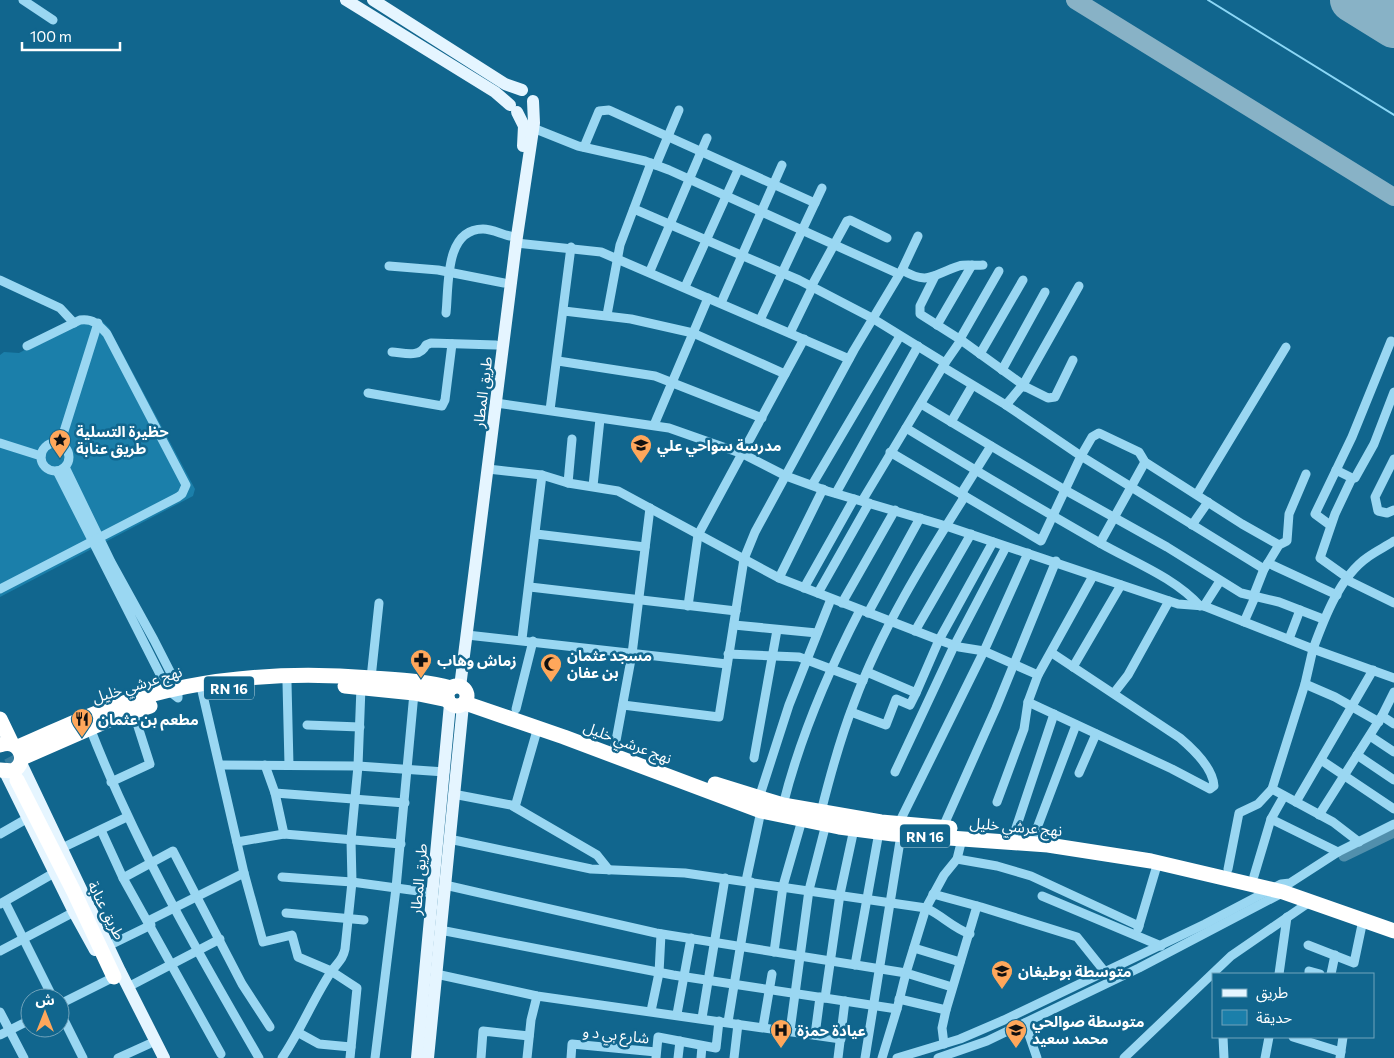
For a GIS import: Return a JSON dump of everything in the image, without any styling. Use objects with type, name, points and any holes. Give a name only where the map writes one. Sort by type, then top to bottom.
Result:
[{"type":"highway","name":"نهج عرشي خليل","points":[[14,757],[119,704],[260,676],[333,675],[414,693],[457,696],[516,709],[710,782],[760,805],[784,806],[854,829],[879,832],[900,829],[943,828],[1107,845],[1254,876],[1394,923]]},
{"type":"highway","name":"نهج عرشي خليل","points":[[14,757],[133,711],[175,692],[287,683],[366,682],[436,684],[457,696],[538,727],[802,820],[824,818],[962,839],[1048,845],[1158,862],[1283,887],[1310,902],[1394,932]]},
{"type":"highway","name":"طريق عنابة","points":[[0,719],[14,757],[74,892],[117,974]]},
{"type":"main road","points":[[346,0],[495,92],[514,109],[528,111],[533,101],[529,92],[505,84],[373,0]]},
{"type":"main road","points":[[392,28],[399,16]]},
{"type":"main road","points":[[452,66],[459,54]]},
{"type":"main road","points":[[514,109],[512,94],[522,90]]},
{"type":"main road","name":"طريق المطار","points":[[463,634],[488,469],[496,345],[504,282],[533,128],[533,101]]},
{"type":"main road","name":"طريق المطار","points":[[417,1058],[445,772],[457,696],[524,135],[524,126],[514,109]]},
{"type":"main road","name":"طريق المطار","points":[[428,1058],[454,794],[457,696]]},
{"type":"main road","points":[[14,757],[28,818],[54,873],[87,938],[117,974]]},
{"type":"main road","points":[[14,757],[62,848],[108,946],[117,974]]},
{"type":"main road","name":"طريق عنابة","points":[[117,974],[128,987],[164,1058]]},
{"type":"main road","name":"طريق عنابة","points":[[117,974],[155,1058]]},
{"type":"street","points":[[23,0],[53,20]]},
{"type":"street","points":[[584,148],[601,110],[609,110],[738,170],[815,203]]},
{"type":"street","points":[[607,315],[616,258],[634,209],[680,110]]},
{"type":"street","points":[[533,128],[584,148],[654,164],[801,230],[901,272],[920,278],[935,276],[961,265],[983,265]]},
{"type":"street","points":[[650,271],[707,138]]},
{"type":"street","points":[[721,303],[782,165]]},
{"type":"street","points":[[685,287],[738,170]]},
{"type":"street","points":[[760,320],[822,188]]},
{"type":"street","points":[[634,209],[782,272],[872,318],[918,346],[972,386],[1006,405],[1081,456],[1192,525],[1266,566],[1336,595]]},
{"type":"street","points":[[790,333],[811,288],[848,220],[887,238]]},
{"type":"street","points":[[446,313],[454,247],[463,236],[485,229],[513,239],[595,251],[616,258],[650,271],[849,359]]},
{"type":"street","points":[[623,705],[719,717],[744,559],[755,532],[872,318],[901,272],[918,236]]},
{"type":"street","points":[[550,410],[558,362],[571,248]]},
{"type":"street","points":[[389,266],[450,272],[504,282]]},
{"type":"street","points":[[937,325],[972,266]]},
{"type":"street","points":[[804,588],[862,501],[890,452],[960,340],[999,270]]},
{"type":"street","points":[[935,276],[919,310],[920,314],[1024,386],[1048,398],[1055,396],[1073,360]]},
{"type":"street","points":[[0,280],[60,308],[74,322]]},
{"type":"street","points":[[980,354],[1023,280]]},
{"type":"street","points":[[1006,405],[1017,388],[1024,386],[1079,286]]},
{"type":"street","points":[[1002,370],[1045,292]]},
{"type":"street","points":[[654,425],[708,298]]},
{"type":"street","points":[[564,310],[661,324],[693,333],[785,374]]},
{"type":"street","points":[[0,589],[178,497],[185,490],[186,485],[107,334],[98,323],[88,319],[74,322],[27,346]]},
{"type":"street","points":[[60,444],[98,323]]},
{"type":"street","points":[[812,485],[900,336]]},
{"type":"street","points":[[688,606],[698,535],[804,339]]},
{"type":"street","points":[[1330,525],[1315,514],[1352,437],[1391,341]]},
{"type":"street","points":[[392,352],[418,354],[428,344],[496,345]]},
{"type":"street","points":[[368,393],[442,406],[452,344]]},
{"type":"street","points":[[836,493],[918,346]]},
{"type":"street","points":[[1196,494],[1286,347]]},
{"type":"street","points":[[558,362],[638,373],[672,382],[762,418]]},
{"type":"street","points":[[951,422],[972,386]]},
{"type":"street","points":[[1355,478],[1374,444],[1394,392]]},
{"type":"street","points":[[493,403],[654,425],[692,436],[743,454],[786,476],[823,489],[1056,561],[1093,576],[1192,607],[1202,606],[1220,581]]},
{"type":"street","points":[[921,404],[1241,594],[1279,602],[1323,619]]},
{"type":"street","points":[[592,486],[600,419]]},
{"type":"street","points":[[906,428],[1053,516],[1168,581],[1189,594],[1202,606],[1394,678]]},
{"type":"street","points":[[865,1058],[900,829],[1031,554],[1041,541],[1081,456],[1092,437],[1099,433],[1139,452],[1145,462],[1278,545]]},
{"type":"street","points":[[568,483],[572,439]]},
{"type":"street","points":[[0,443],[41,456]]},
{"type":"street","points":[[49,444],[65,446],[70,454],[61,470],[44,466],[41,456],[45,447],[49,444]]},
{"type":"street","points":[[790,1031],[809,890],[824,818],[851,712],[890,621],[991,446]]},
{"type":"street","points":[[890,452],[1041,541]]},
{"type":"street","points":[[1394,459],[1392,471],[1375,497],[1378,511],[1386,513],[1394,510]]},
{"type":"street","points":[[1100,543],[1145,462]]},
{"type":"street","points":[[488,469],[542,475],[568,483],[618,491],[779,578],[954,646],[984,651],[1038,675]]},
{"type":"street","points":[[61,470],[175,692]]},
{"type":"street","points":[[1336,470],[1352,478],[1330,525],[1320,558],[1347,579],[1394,603]]},
{"type":"street","points":[[1244,622],[1266,566],[1278,545],[1287,541],[1289,537],[1290,514],[1306,474]]},
{"type":"street","points":[[522,639],[530,587],[542,475]]},
{"type":"street","points":[[779,578],[823,489]]},
{"type":"street","points":[[818,593],[862,501]]},
{"type":"street","points":[[1192,525],[1208,502]]},
{"type":"street","points":[[615,746],[632,654],[650,508]]},
{"type":"street","points":[[842,603],[895,510]]},
{"type":"street","points":[[784,806],[791,773],[830,670],[920,518]]},
{"type":"street","points":[[536,534],[645,548]]},
{"type":"street","points":[[916,631],[971,534]]},
{"type":"street","points":[[1228,869],[1239,813],[1258,804],[1272,789],[1323,619],[1347,579],[1368,557],[1394,541]]},
{"type":"street","points":[[851,712],[886,725],[896,700],[910,706],[939,640],[993,542]]},
{"type":"street","points":[[896,772],[954,646],[1006,547]]},
{"type":"street","points":[[943,828],[1056,561]]},
{"type":"street","points":[[997,802],[1024,729],[1028,702],[1038,675],[1052,653],[1093,576]]},
{"type":"street","points":[[1073,667],[1121,585]]},
{"type":"street","points":[[530,587],[736,611]]},
{"type":"street","points":[[656,1055],[658,1037],[716,1048],[728,1022],[741,946],[748,882],[760,805],[806,660],[831,599]]},
{"type":"street","points":[[1114,693],[1128,675],[1169,601]]},
{"type":"street","points":[[282,1058],[299,1033],[331,971],[343,958],[352,882],[351,840],[360,727],[379,603]]},
{"type":"street","points":[[1289,639],[1300,610]]},
{"type":"street","points":[[734,625],[817,634]]},
{"type":"street","points":[[754,758],[778,630]]},
{"type":"street","points":[[463,634],[522,639],[632,654],[727,664]]},
{"type":"street","points":[[516,709],[533,641]]},
{"type":"street","points":[[1028,702],[1180,774],[1203,787],[1210,789],[1214,786],[1206,768],[1193,749],[1114,693],[1052,653]]},
{"type":"street","points":[[728,654],[799,657],[863,682]]},
{"type":"street","points":[[1296,802],[1373,670]]},
{"type":"street","points":[[867,672],[916,692]]},
{"type":"street","points":[[287,683],[289,765]]},
{"type":"street","points":[[1305,684],[1352,707],[1394,724]]},
{"type":"street","points":[[202,691],[244,873],[263,942],[292,935],[298,957],[331,971],[356,988],[350,1058]]},
{"type":"street","points":[[375,1058],[401,844],[414,693]]},
{"type":"street","points":[[1319,815],[1370,736],[1394,694]]},
{"type":"street","points":[[111,782],[150,764],[133,711]]},
{"type":"street","points":[[1014,834],[1054,714]]},
{"type":"street","points":[[307,725],[360,727]]},
{"type":"street","points":[[1034,836],[1076,725]]},
{"type":"street","points":[[515,807],[538,727]]},
{"type":"street","points":[[90,728],[127,817],[173,907],[259,1058]]},
{"type":"street","points":[[1079,774],[1096,734]]},
{"type":"street","points":[[1370,736],[1394,752]]},
{"type":"street","points":[[1357,755],[1394,780]]},
{"type":"street","points":[[1321,760],[1394,809]]},
{"type":"street","points":[[220,765],[358,766],[445,772]]},
{"type":"street","points":[[265,765],[275,793],[284,834]]},
{"type":"street","points":[[1272,789],[1333,822],[1358,842]]},
{"type":"street","points":[[275,793],[405,803]]},
{"type":"street","points":[[454,794],[515,807],[597,855],[609,870]]},
{"type":"street","points":[[1254,876],[1271,819],[1284,796]]},
{"type":"street","points":[[62,848],[127,817]]},
{"type":"street","points":[[0,834],[28,818]]},
{"type":"street","points":[[1271,819],[1338,852]]},
{"type":"street","points":[[774,952],[783,886],[802,820]]},
{"type":"street","points":[[938,1058],[987,1041],[1139,968],[1283,887],[1338,852],[1394,824]]},
{"type":"street","points":[[815,1035],[831,961],[840,894],[854,829]]},
{"type":"street","points":[[101,830],[123,878],[150,923],[221,1054]]},
{"type":"street","points":[[855,965],[879,832]]},
{"type":"street","points":[[237,842],[284,834],[401,844]]},
{"type":"street","points":[[449,839],[591,869],[686,873],[926,908],[943,916],[956,929],[970,934]]},
{"type":"street","points":[[882,1058],[926,908],[944,875],[957,859],[962,839]]},
{"type":"street","points":[[123,878],[173,851],[242,984],[270,1027]]},
{"type":"street","points":[[957,859],[997,866],[1031,876],[1138,931],[1161,946]]},
{"type":"street","points":[[1138,931],[1158,862]]},
{"type":"street","points":[[48,988],[2,902],[54,873]]},
{"type":"street","points":[[108,946],[150,923],[173,907],[244,873]]},
{"type":"street","points":[[282,877],[352,882],[433,893]]},
{"type":"street","points":[[702,1018],[725,878]]},
{"type":"street","points":[[445,885],[662,934],[879,968],[906,973],[952,987]]},
{"type":"street","points":[[898,1058],[944,1044],[1004,1020],[1283,887]]},
{"type":"street","points":[[933,894],[1077,937],[1105,972]]},
{"type":"street","points":[[1042,896],[1138,931]]},
{"type":"street","points":[[1222,970],[1287,917],[1310,902]]},
{"type":"street","points":[[944,1044],[942,1028],[946,1010],[977,906]]},
{"type":"street","points":[[0,951],[74,912]]},
{"type":"street","points":[[286,913],[364,920]]},
{"type":"street","points":[[1279,973],[1287,917]]},
{"type":"street","points":[[1308,945],[1354,963],[1363,920]]},
{"type":"street","points":[[440,930],[659,973],[897,1009]]},
{"type":"street","points":[[651,1011],[659,973],[662,934]]},
{"type":"street","points":[[676,1014],[691,938]]},
{"type":"street","points":[[128,987],[220,939]]},
{"type":"street","points":[[914,948],[960,962]]},
{"type":"street","points":[[1331,973],[1335,955]]},
{"type":"street","points":[[70,999],[117,974]]},
{"type":"street","points":[[436,974],[537,996],[676,1014],[841,1039]]},
{"type":"street","points":[[763,1027],[772,974]]},
{"type":"street","points":[[1126,1056],[1212,979]]},
{"type":"street","points":[[527,1058],[529,1036],[537,996]]},
{"type":"street","points":[[899,999],[946,1010]]},
{"type":"street","points":[[838,1058],[845,1001]]},
{"type":"street","points":[[0,1012],[24,1058]]},
{"type":"street","points":[[728,1022],[734,1058]]},
{"type":"street","points":[[1024,1023],[1037,1058]]},
{"type":"street","points":[[0,1035],[20,1025]]},
{"type":"street","points":[[481,1058],[484,1031],[529,1036]]},
{"type":"street","points":[[70,1032],[83,1058]]},
{"type":"street","points":[[299,1033],[319,1044],[351,1047]]},
{"type":"street","points":[[1224,1038],[1224,1058]]},
{"type":"street","points":[[1265,1058],[1269,1038]]},
{"type":"street","points":[[1296,1038],[1341,1055],[1343,1038]]},
{"type":"street","points":[[678,1058],[680,1042]]},
{"type":"street","points":[[118,1058],[149,1044]]},
{"type":"street","name":"شارع بي د و","points":[[571,1058],[572,1044],[656,1055]]},
{"type":"street","points":[[701,1058],[702,1046]]},
{"type":"street","points":[[1126,1056],[1137,1058]]},
{"type":"green space","points":[[83,319],[103,322],[109,328],[195,489],[193,496],[0,597],[0,355],[4,352],[19,353]]},
{"type":"waterway","points":[[1208,0],[1394,115]]},
{"type":"waterway","points":[[1344,856],[1394,832]]},
{"type":"taxiway","points":[[1075,0],[1394,197]]},
{"type":"runway","points":[[1352,0],[1394,26]]},
{"type":"tunnel","points":[[0,736],[22,777]]},
{"type":"place","name":"حظيرة التسلية طريق عنابة","points":[[60,459]]},
{"type":"place","name":"مدرسة سواحي علي","points":[[641,464]]},
{"type":"place","name":"زماش وهاب","points":[[421,679]]},
{"type":"place","name":"مسجد عثمان بن عفان","points":[[551,683]]},
{"type":"place","name":"مطعم بن عثمان","points":[[82,738]]},
{"type":"place","name":"متوسطة بوطيغان","points":[[1002,990]]},
{"type":"place","name":"عيادة حمزة","points":[[781,1049]]},
{"type":"place","name":"متوسطة صوالحي محمد سعيد","points":[[1016,1049]]}]
